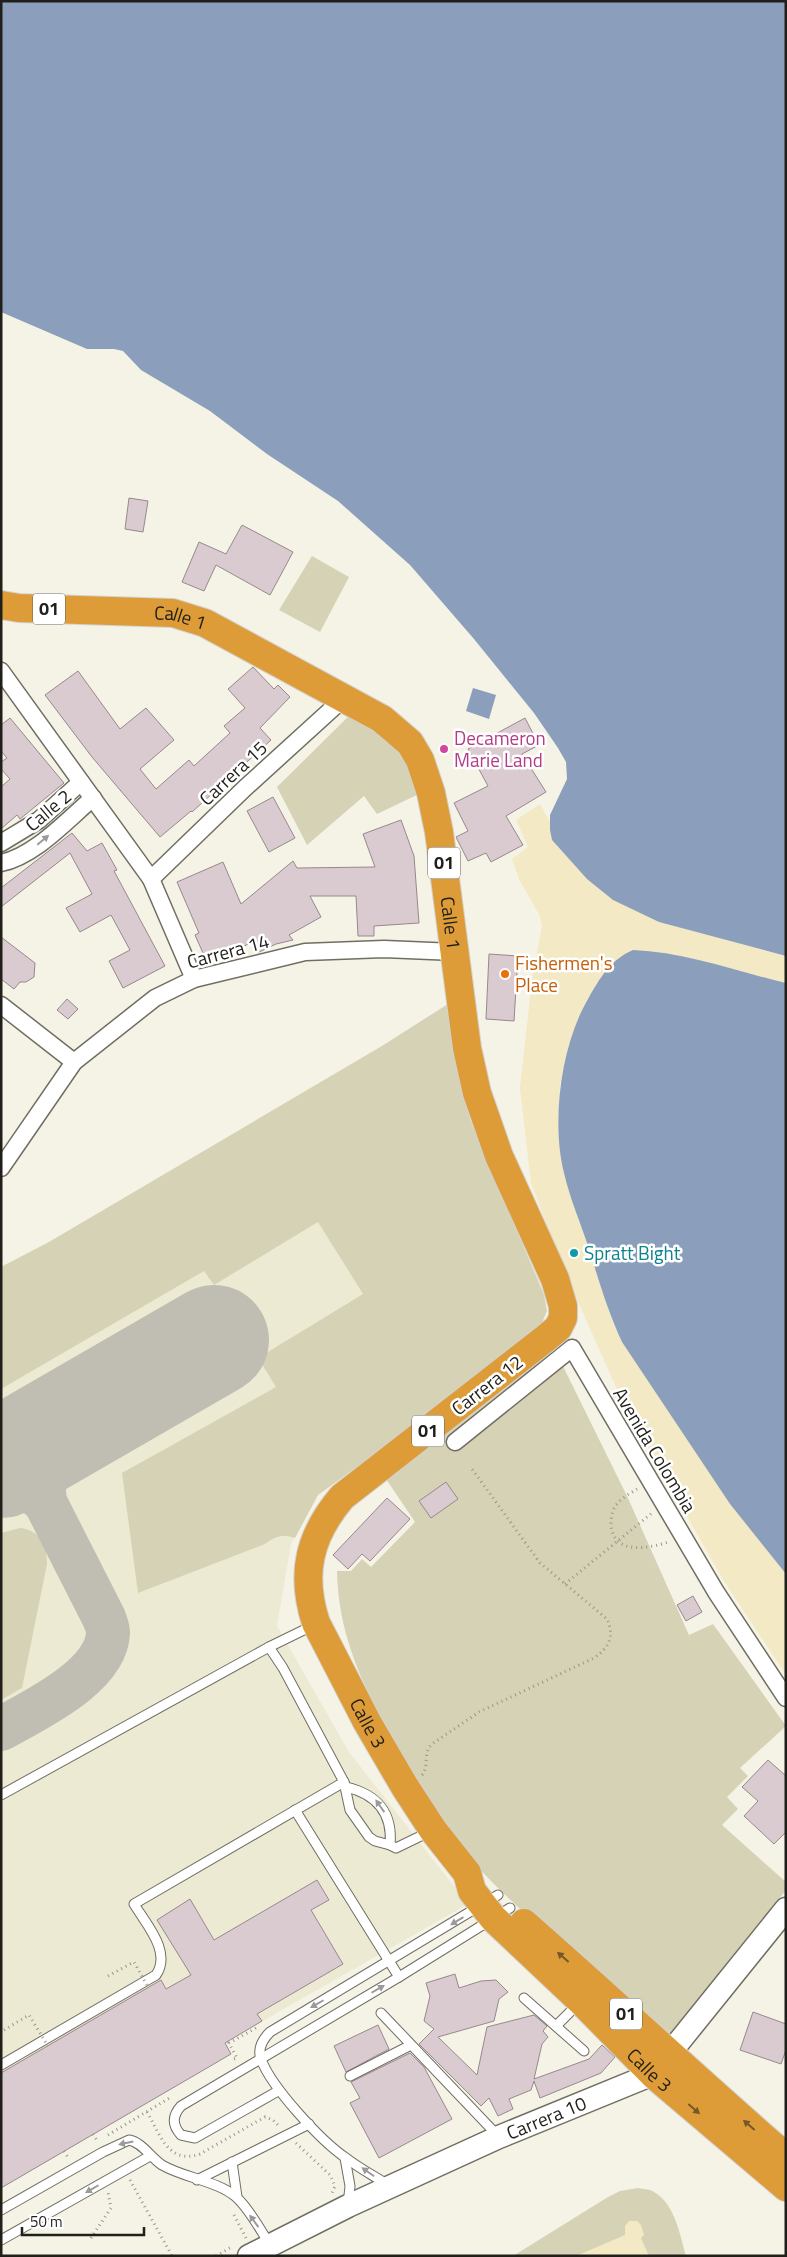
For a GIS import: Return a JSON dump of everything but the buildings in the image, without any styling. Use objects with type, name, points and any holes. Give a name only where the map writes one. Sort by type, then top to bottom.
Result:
[{"type":"highway","name":"Calle 1","points":[[1,605],[19,608],[173,613],[188,616],[205,623],[382,719],[410,743],[420,760],[426,776],[436,817],[467,1048],[477,1093],[499,1156],[555,1278],[563,1318]]},
{"type":"highway","name":"Carrera 12","points":[[310,1556],[317,1532],[328,1514],[342,1497],[546,1338],[558,1328],[563,1318]]},
{"type":"highway","name":"Calle 3","points":[[310,1556],[308,1587],[311,1608],[316,1623],[367,1722],[433,1830],[467,1873],[472,1891],[496,1907],[588,1993],[786,2188]]},
{"type":"highway","name":"Calle 3","points":[[661,2064],[786,2157]]},
{"type":"street","points":[[1,671],[151,879],[194,978]]},
{"type":"street","name":"Carrera 15","points":[[151,879],[245,788],[344,698]]},
{"type":"street","name":"Calle 2","points":[[1,843],[39,820],[81,782]]},
{"type":"street","name":"Calle 2","points":[[1,863],[12,861],[32,850],[93,798]]},
{"type":"street","name":"Carrera 14","points":[[1,1168],[74,1062],[155,998],[194,978],[306,952],[384,949],[455,952]]},
{"type":"street","points":[[1,1005],[74,1062]]},
{"type":"street","name":"Avenida Colombia","points":[[456,1442],[572,1348],[721,1600],[786,1698]]},
{"type":"street","name":"Carrera 10","points":[[249,2256],[275,2250],[348,2206],[661,2064],[786,1909]]},
{"type":"lane","points":[[1,1795],[316,1623]]},
{"type":"lane","points":[[269,1647],[283,1668],[345,1784],[350,1810],[364,1831],[375,1841],[390,1845],[393,1848],[400,1848],[433,1830]]},
{"type":"lane","points":[[1,2065],[156,1975],[160,1970],[162,1954],[134,1904],[295,1810],[345,1784],[372,1796],[390,1826],[390,1845]]},
{"type":"lane","points":[[295,1810],[399,1977]]},
{"type":"lane","points":[[390,2186],[345,2158],[278,2091],[261,2059],[262,2044],[270,2032],[389,1962],[496,1907]]},
{"type":"lane","points":[[278,2091],[195,2138],[187,2138],[176,2130],[174,2116],[181,2106],[399,1977],[496,1907]]},
{"type":"lane","points":[[556,2026],[588,1993]]},
{"type":"lane","points":[[524,1998],[584,2050]]},
{"type":"lane","points":[[381,2013],[499,2137]]},
{"type":"lane","points":[[350,2076],[411,2045]]},
{"type":"lane","points":[[197,2180],[309,2124]]},
{"type":"lane","points":[[1,2210],[123,2142],[134,2141],[163,2165],[236,2197]]},
{"type":"lane","points":[[1,2240],[150,2156]]},
{"type":"lane","points":[[345,2158],[350,2186],[348,2206]]},
{"type":"lane","points":[[232,2162],[236,2197],[275,2250]]},
{"type":"path","points":[[405,1787],[426,1770],[426,1754],[429,1747],[478,1712],[594,1658],[608,1646],[611,1633],[607,1619],[540,1563],[472,1469]]},
{"type":"path","points":[[650,1479],[619,1501],[614,1508],[612,1527],[618,1540],[629,1547],[644,1549],[684,1538]]},
{"type":"path","points":[[565,1584],[664,1504]]},
{"type":"path","points":[[108,1976],[134,1962],[148,1987]]},
{"type":"path","points":[[4,2030],[28,2015],[48,2046]]},
{"type":"path","points":[[229,2062],[237,2058],[229,2043],[263,2024]]},
{"type":"path","points":[[90,2145],[180,2092]]},
{"type":"path","points":[[59,2162],[75,2154]]},
{"type":"path","points":[[120,2182],[135,2174]]},
{"type":"path","points":[[129,2177],[172,2256]]},
{"type":"path","points":[[91,2238],[111,2208],[111,2199],[106,2191],[114,2186]]},
{"type":"path","points":[[216,2256],[247,2239],[230,2207]]},
{"type":"shaded area","points":[[312,556],[349,577],[320,632],[279,610]]},
{"type":"shaded area","points":[[353,712],[401,748],[421,793],[377,814],[364,796],[307,845],[277,787]]},
{"type":"shaded area","points":[[448,1004],[450,1030],[471,1122],[487,1163],[541,1283],[547,1311],[439,1407],[318,1495],[291,1544],[277,1626],[349,1752],[468,1904],[240,2034],[208,2014],[231,2053],[1,2188],[1,1267],[49,1242],[382,1046]]},
{"type":"shaded area","points":[[448,1004],[451,1034],[471,1122],[544,1295],[547,1311],[541,1325],[439,1407],[318,1495],[295,1538],[283,1536],[276,1538],[265,1544],[138,1593],[122,1473],[276,1387],[258,1358],[363,1294],[318,1222],[214,1285],[204,1271],[1,1389],[1,1267],[49,1242],[382,1046]]},
{"type":"shaded area","points":[[554,1348],[627,1496],[689,1635],[713,1624],[786,1726],[740,1768],[748,1776],[727,1797],[738,1809],[722,1825],[786,1882],[786,1890],[668,2045],[501,1890],[469,1857],[449,1832],[411,1774],[367,1691],[352,1652],[341,1613],[337,1571],[351,1571],[362,1559],[371,1567],[415,1522],[384,1476]]},
{"type":"shaded area","points":[[20,1528],[33,1532],[41,1540],[46,1551],[47,1564],[22,1688],[1,1700],[1,1533]]},
{"type":"shaded area","points":[[638,2188],[652,2191],[667,2204],[676,2221],[686,2256],[513,2256],[608,2197],[620,2191]]},
{"type":"sand","name":"Spratt Bight","points":[[540,804],[550,822],[552,840],[563,853],[659,922],[786,956],[786,983],[674,954],[603,973],[583,1007],[569,1045],[560,1085],[558,1122],[603,1291],[611,1318],[622,1342],[730,1504],[786,1574],[786,1675],[724,1581],[627,1412],[564,1270],[531,1183],[520,1088],[532,979],[542,926],[540,916],[520,881],[512,859],[528,847],[516,820]]},
{"type":"sand","points":[[629,2221],[637,2221],[641,2225],[644,2235],[641,2238],[649,2256],[576,2256],[625,2235],[625,2226]]},
{"type":"water","points":[[1,1],[786,1],[786,956],[659,922],[613,900],[587,879],[552,840],[550,815],[567,779],[566,762],[558,748],[534,713],[474,639],[410,565],[338,501],[267,454],[210,411],[141,370],[123,351],[87,349],[1,312]]},
{"type":"water","points":[[473,688],[496,695],[489,719],[466,711]]},
{"type":"water","points":[[633,950],[691,958],[786,983],[786,1574],[730,1504],[622,1342],[604,1296],[564,1173],[558,1130],[559,1107],[565,1061],[571,1038],[588,999],[601,977],[612,964]]},
{"type":"taxiway","points":[[1,1729],[49,1702],[82,1678],[95,1664],[104,1649],[108,1633],[104,1618],[45,1502],[44,1480],[46,1461],[59,1435],[66,1426]]},
{"type":"taxiway","points":[[1,1479],[29,1489],[45,1502]]},
{"type":"runway","points":[[1,1463],[214,1340]]},
{"type":"place","name":"Decameron Marie Land","points":[[444,749]]},
{"type":"place","name":"Fishermen's Place","points":[[505,974]]},
{"type":"place","name":"Spratt Bight","points":[[574,1253]]}]
